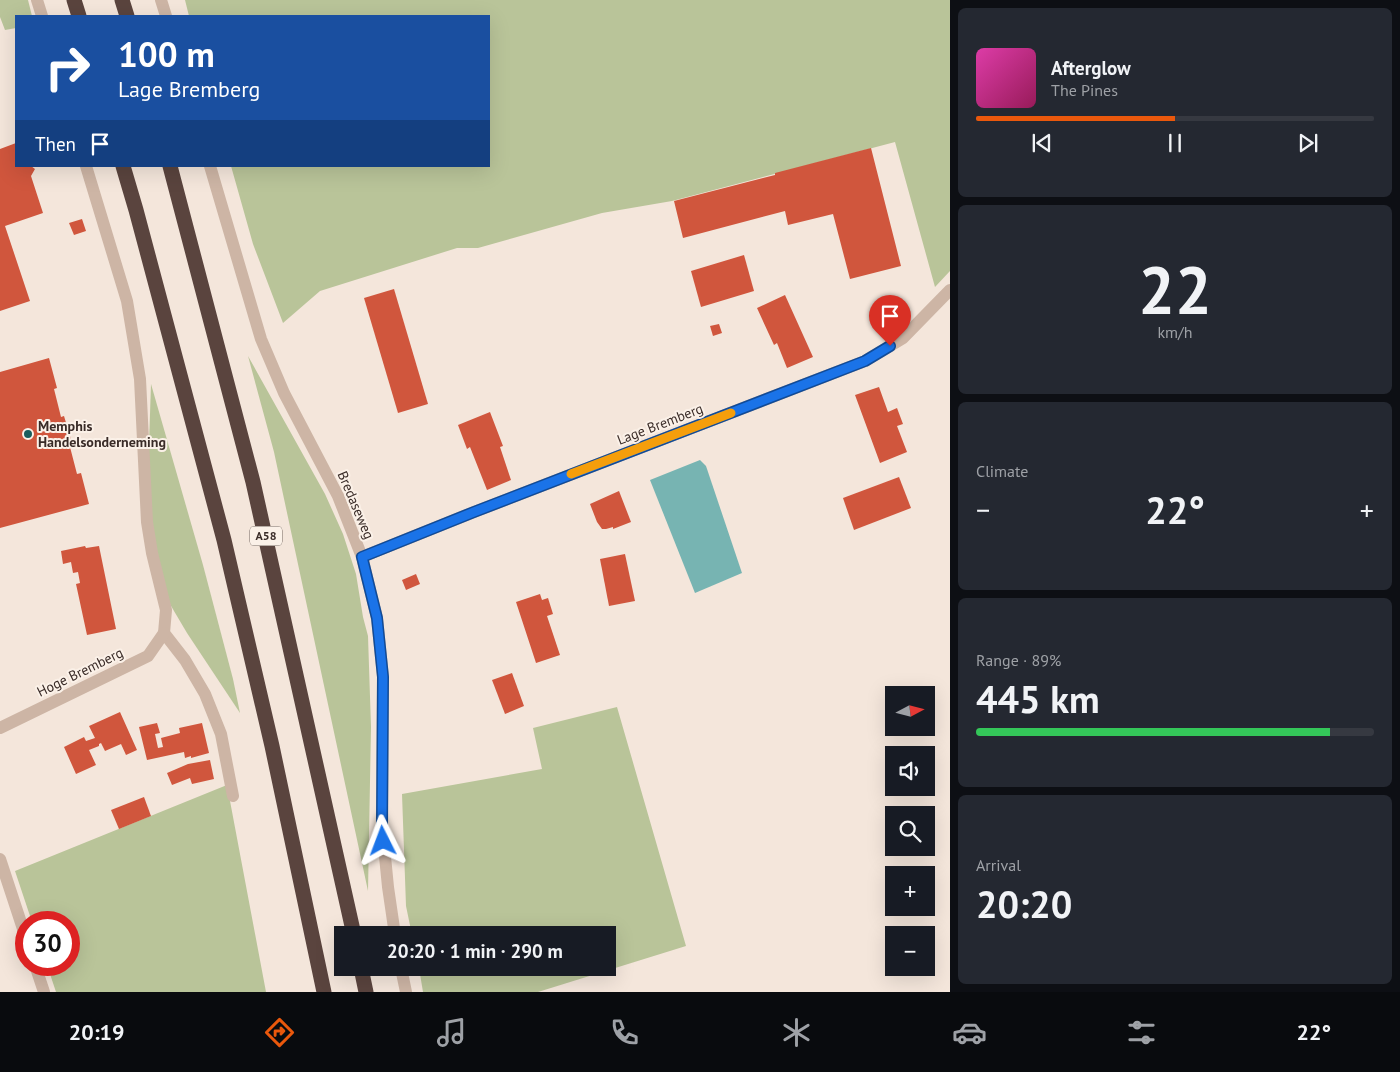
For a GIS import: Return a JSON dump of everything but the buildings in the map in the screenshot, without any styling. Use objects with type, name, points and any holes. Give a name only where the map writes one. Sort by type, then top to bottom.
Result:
[{"type":"highway","points":[[74,0],[78,15]]},
{"type":"highway","points":[[122,0],[127,15]]},
{"type":"highway","points":[[123,167],[224,540],[272,746],[324,992]]},
{"type":"highway","name":"A58","points":[[170,167],[253,482],[352,926]]},
{"type":"highway","points":[[363,976],[366,992]]},
{"type":"street","points":[[37,0],[42,15]]},
{"type":"street","points":[[161,0],[166,15]]},
{"type":"street","points":[[86,167],[127,302],[140,379],[147,522],[152,553],[166,610],[164,633],[184,660],[205,694],[221,734],[233,796]]},
{"type":"street","name":"Bredaseweg","points":[[210,167],[261,339],[284,393],[338,496],[362,557],[377,618],[383,677],[382,826],[394,926]]},
{"type":"street","name":"Lage Bremberg","points":[[362,557],[865,361],[903,338],[950,290]]},
{"type":"street","name":"Hoge Bremberg","points":[[0,728],[148,656],[164,633]]},
{"type":"street","points":[[0,859],[17,911]]},
{"type":"street","points":[[39,976],[44,992]]},
{"type":"street","points":[[403,976],[406,992]]},
{"type":"green space","points":[[0,0],[28,0],[32,15],[15,15],[15,28],[5,30],[0,17]]},
{"type":"green space","points":[[185,0],[950,0],[950,271],[935,287],[895,142],[672,201],[602,213],[478,248],[457,248],[320,291],[283,323],[253,244],[231,167],[490,167],[490,15],[189,15]]},
{"type":"green space","points":[[248,356],[325,494],[343,534],[356,574],[368,636],[371,727],[368,891],[274,452]]},
{"type":"green space","points":[[151,384],[203,565],[240,713],[187,633],[161,589],[151,536],[148,474]]},
{"type":"green space","points":[[617,707],[686,946],[616,968],[616,926],[410,926],[406,906],[402,794],[542,769],[533,728]]},
{"type":"green space","points":[[227,785],[266,992],[56,992],[51,976],[80,976],[80,911],[28,911],[15,871]]},
{"type":"green space","points":[[420,976],[589,976],[538,992],[423,992]]},
{"type":"water","points":[[700,460],[706,466],[742,573],[695,593],[650,480]]},
{"type":"slow traffic","points":[[571,474],[731,413]]},
{"type":"place","name":"Memphis Handelsonderneming","points":[[28,434]]},
{"type":"route","points":[[383,841],[383,677],[377,618],[362,557],[865,361],[890,346]]}]
